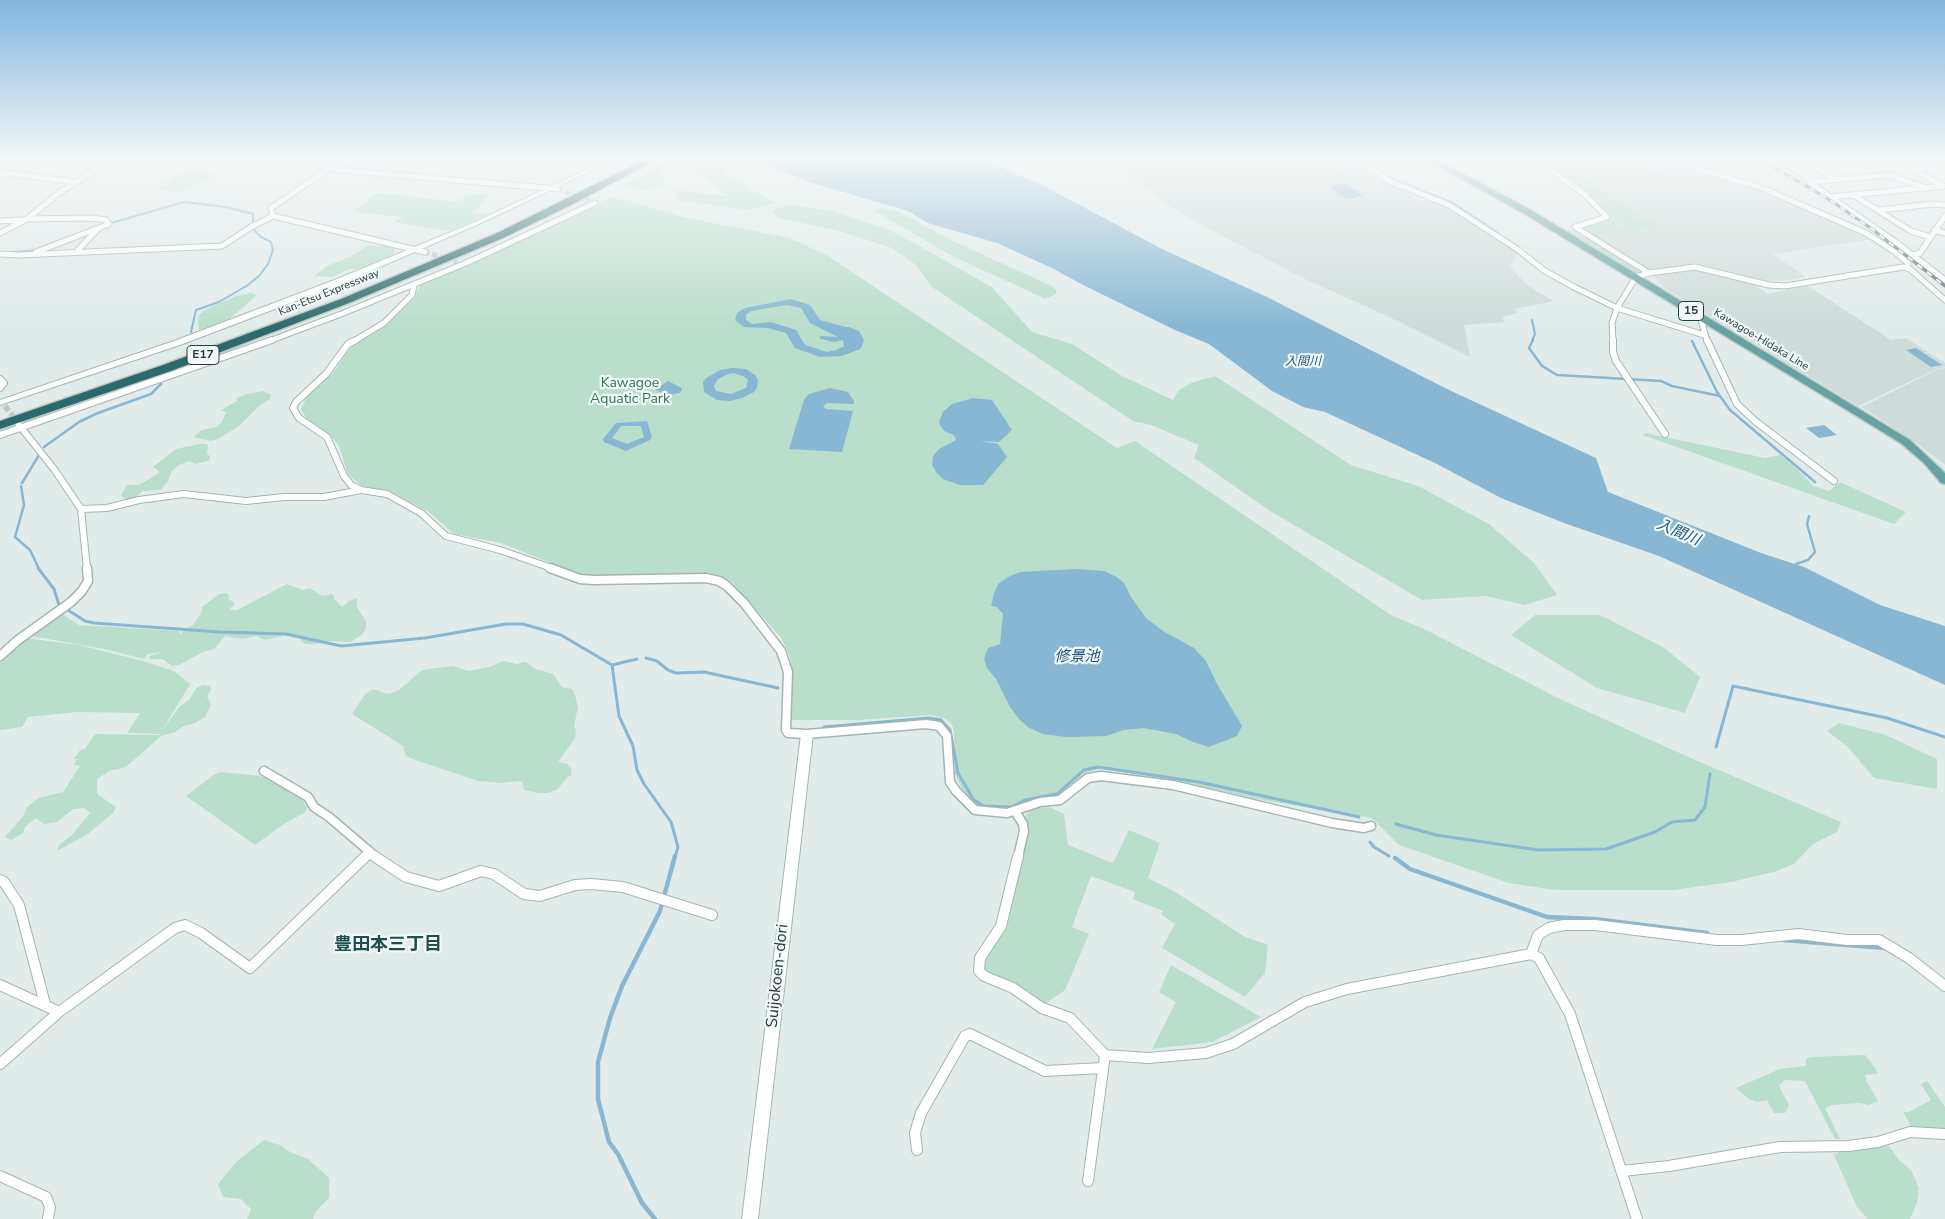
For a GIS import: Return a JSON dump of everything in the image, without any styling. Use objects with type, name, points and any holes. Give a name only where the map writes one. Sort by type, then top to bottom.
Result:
[{"type":"highway","name":"Kan-Etsu Expressway","points":[[2,406],[163,359],[340,293],[525,215]]},
{"type":"highway","name":"Kan-Etsu Expressway","points":[[0,425],[167,368],[353,297],[499,236],[539,215]]},
{"type":"main road","name":"Kawagoe-Hidaka Line","points":[[1532,215],[1888,431],[1916,451],[1945,480]]},
{"type":"street","points":[[0,233],[32,215]]},
{"type":"street","points":[[2,406],[210,332],[416,250],[495,215]]},
{"type":"street","points":[[0,435],[194,368],[414,285],[569,215]]},
{"type":"street","points":[[1464,215],[1517,249],[1545,271],[1617,308],[1704,335]]},
{"type":"street","points":[[1604,215],[1607,218],[1575,227],[1649,273]]},
{"type":"street","points":[[1824,215],[1866,233],[1895,252],[1908,264],[1907,267],[1945,300]]},
{"type":"street","points":[[1855,215],[1945,280]]},
{"type":"street","points":[[1887,215],[1912,230],[1930,237]]},
{"type":"street","points":[[0,254],[30,255],[222,246],[273,216],[425,252]]},
{"type":"street","points":[[1913,256],[1920,252],[1945,216]]},
{"type":"street","points":[[0,221],[80,218],[102,219],[108,222],[108,225],[66,239],[30,255]]},
{"type":"street","points":[[76,252],[98,229]]},
{"type":"street","points":[[1934,230],[1945,233]]},
{"type":"street","points":[[457,262],[466,263]]},
{"type":"street","points":[[1664,434],[1616,361],[1612,344],[1612,323],[1617,308],[1636,277],[1649,273],[1695,267],[1769,285],[1785,286],[1907,267]]},
{"type":"street","points":[[414,285],[412,295],[403,305],[384,323],[348,344],[326,374],[296,402],[293,408],[299,418],[327,437],[344,476],[351,485],[361,490],[387,494],[421,513],[446,536],[500,550],[580,579],[706,578],[719,581],[727,586],[744,603],[781,651],[788,672],[786,730],[788,732],[807,734],[926,724],[939,726],[947,736],[948,772],[956,791],[975,810],[993,813],[1015,811],[1040,802],[1060,800],[1088,778],[1101,776],[1173,785],[1332,823],[1364,828],[1371,826]]},
{"type":"street","points":[[1700,316],[1704,335],[1737,404],[1755,421],[1834,481]]},
{"type":"street","points":[[0,379],[4,383],[0,388]]},
{"type":"street","points":[[0,656],[18,640],[71,602],[82,591],[88,581],[81,509],[54,469],[20,427]]},
{"type":"street","points":[[81,509],[107,508],[139,500],[184,494],[246,501],[284,497],[324,497],[361,490]]},
{"type":"street","name":"Suijokoen-dori","points":[[750,1219],[807,734]]},
{"type":"street","points":[[264,772],[308,797],[314,807],[329,817],[369,853],[406,877],[424,883],[439,886],[481,870],[494,874],[524,894],[540,896],[575,885],[591,884],[623,887],[712,915]]},
{"type":"street","points":[[1015,811],[1023,824],[1024,831],[1001,926],[980,958],[980,971],[984,976],[1013,988],[1042,1008],[1070,1018],[1104,1055],[1148,1058],[1206,1052],[1232,1044],[1304,1002],[1347,989],[1440,973],[1531,954],[1539,958],[1570,1014],[1637,1219]]},
{"type":"street","points":[[0,1064],[59,1012],[175,928],[184,925],[200,933],[250,968],[369,853]]},
{"type":"street","points":[[0,880],[4,882],[19,905],[45,1004]]},
{"type":"street","points":[[1531,954],[1538,935],[1549,928],[1564,924],[1595,925],[1717,940],[1741,940],[1798,934],[1847,940],[1879,940],[1909,958],[1945,986]]},
{"type":"street","points":[[0,985],[59,1012]]},
{"type":"street","points":[[917,1150],[915,1132],[921,1113],[965,1036],[970,1034],[1045,1071],[1103,1068]]},
{"type":"street","points":[[1088,1181],[1104,1055]]},
{"type":"street","points":[[1622,1171],[1669,1166],[1780,1147],[1848,1146],[1878,1142],[1910,1132],[1945,1134]]},
{"type":"street","points":[[0,1176],[46,1197],[50,1207],[48,1219]]},
{"type":"shaded area","points":[[1185,215],[1458,215],[1518,253],[1510,267],[1527,285],[1554,301],[1514,309],[1518,313],[1502,317],[1504,322],[1464,325],[1470,357],[1387,316],[1309,281]]},
{"type":"shaded area","points":[[1607,215],[1821,215],[1872,239],[1773,254],[1806,277],[1769,281],[1695,263],[1647,271],[1579,227],[1611,219]]},
{"type":"shaded area","points":[[1688,270],[1705,270],[1750,282],[1768,294],[1807,286],[1891,340],[1906,338],[1945,363],[1945,367],[1934,370],[1858,406],[1666,289],[1653,276]]},
{"type":"shaded area","points":[[1945,368],[1945,465],[1917,443],[1862,407],[1936,370]]},
{"type":"green space","points":[[382,215],[486,215],[449,231],[394,222],[402,217]]},
{"type":"green space","name":"Kawagoe Aquatic Park","points":[[574,215],[676,215],[790,238],[828,256],[1117,448],[1135,441],[1391,615],[1426,630],[1562,700],[1693,759],[1841,822],[1837,832],[1813,844],[1794,864],[1774,872],[1731,882],[1674,890],[1555,890],[1509,883],[1399,845],[1372,818],[1251,798],[1162,777],[1100,769],[1087,772],[1062,794],[1010,809],[981,807],[972,801],[962,789],[955,774],[954,730],[951,723],[946,719],[931,715],[858,720],[792,720],[793,673],[790,657],[782,639],[731,581],[715,575],[589,575],[576,573],[501,543],[454,534],[429,512],[390,491],[362,486],[353,479],[347,472],[339,446],[333,438],[307,419],[301,409],[307,396],[333,373],[356,341],[386,324],[413,299],[421,284]]},
{"type":"green space","points":[[776,215],[845,215],[894,232],[992,287],[1032,332],[1072,344],[1122,376],[1173,400],[1179,390],[1191,383],[1215,376],[1351,465],[1418,486],[1489,524],[1534,563],[1557,595],[1525,605],[1485,596],[1422,600],[1270,511],[1194,458],[1199,445],[1151,425],[1133,421],[932,287],[916,265],[892,248],[839,231],[779,218]]},
{"type":"green space","points":[[882,215],[904,215],[951,240],[1054,287],[1057,293],[1046,299],[952,256]]},
{"type":"green space","points":[[1537,215],[1590,240],[1642,273],[1635,274]]},
{"type":"green space","points":[[1613,215],[1642,216],[1619,220]]},
{"type":"green space","points":[[1644,217],[1657,226],[1628,231],[1616,221]]},
{"type":"green space","points":[[1613,222],[1626,231],[1597,236],[1585,226]]},
{"type":"green space","points":[[385,243],[396,246],[393,255],[358,269],[349,269],[333,277],[314,276],[329,265],[350,257],[368,245],[378,247]]},
{"type":"green space","points":[[251,293],[257,295],[228,320],[199,330],[198,316],[205,310],[236,296]]},
{"type":"green space","points":[[264,391],[271,395],[270,399],[259,406],[239,426],[218,439],[211,441],[193,437],[202,430],[216,427],[222,422],[226,412],[221,410],[237,401],[236,398]]},
{"type":"green space","points":[[1645,433],[1765,458],[1780,455],[1813,486],[1829,491],[1840,482],[1906,512],[1894,524],[1643,435]]},
{"type":"green space","points":[[207,444],[207,454],[210,456],[210,460],[196,464],[189,461],[179,465],[172,471],[167,483],[160,490],[143,491],[133,499],[126,499],[121,496],[127,485],[139,485],[159,473],[153,467],[176,449]]},
{"type":"green space","points":[[287,584],[303,590],[310,588],[322,596],[333,594],[334,599],[342,607],[349,601],[357,598],[357,607],[366,622],[366,628],[362,635],[350,642],[329,641],[306,644],[301,639],[287,635],[265,640],[256,636],[243,639],[226,635],[214,649],[205,651],[179,665],[172,666],[163,659],[150,659],[149,656],[162,652],[148,654],[144,659],[104,649],[31,636],[41,626],[61,613],[79,625],[179,631],[181,634],[193,625],[201,613],[202,607],[219,594],[227,593],[228,600],[233,601],[234,605],[229,610],[237,610]]},
{"type":"green space","points":[[1535,615],[1600,615],[1663,647],[1700,677],[1685,713],[1597,688],[1511,635]]},
{"type":"green space","points":[[25,638],[79,645],[143,661],[174,671],[190,684],[160,734],[127,733],[140,713],[77,712],[28,717],[22,727],[0,730],[0,662]]},
{"type":"green space","points":[[503,661],[517,664],[526,662],[535,669],[553,674],[562,687],[572,689],[575,695],[578,707],[574,726],[576,730],[575,738],[558,762],[567,764],[571,768],[572,775],[567,777],[558,789],[548,793],[524,790],[522,782],[519,781],[501,783],[478,781],[415,760],[406,756],[403,746],[352,714],[365,694],[373,689],[387,694],[398,691],[422,670],[452,666],[469,671],[489,667]]},
{"type":"green space","points":[[203,685],[210,686],[211,690],[207,696],[211,705],[205,717],[175,732],[161,736],[126,767],[109,771],[97,779],[97,794],[116,807],[113,813],[88,834],[57,851],[59,845],[72,835],[90,813],[84,808],[73,809],[57,822],[44,824],[36,818],[25,827],[23,833],[11,840],[5,837],[24,815],[26,808],[38,798],[63,792],[80,766],[74,765],[77,759],[74,759],[80,750],[85,749],[95,734],[159,735],[179,707],[189,700],[196,688]]},
{"type":"green space","points":[[1839,723],[1886,735],[1937,759],[1937,789],[1874,778],[1847,746],[1827,731]]},
{"type":"green space","points":[[221,772],[260,776],[300,797],[307,808],[304,813],[284,824],[255,845],[186,796],[215,774]]},
{"type":"green space","points":[[1049,807],[1064,814],[1068,845],[1113,863],[1129,830],[1160,843],[1148,878],[1177,893],[1245,937],[1268,945],[1265,973],[1245,997],[1162,948],[1175,924],[1161,914],[1163,911],[1133,899],[1135,892],[1091,876],[1072,927],[1089,934],[1065,990],[1042,1006],[985,971],[984,962],[1007,926],[1029,828],[1025,816],[1033,809]]},
{"type":"green space","points":[[1171,965],[1261,1017],[1212,1042],[1152,1049],[1176,1002],[1159,992]]},
{"type":"green space","points":[[1865,1055],[1876,1069],[1877,1074],[1865,1075],[1878,1101],[1869,1105],[1859,1103],[1832,1105],[1825,1108],[1840,1139],[1835,1139],[1805,1081],[1784,1080],[1779,1086],[1789,1105],[1785,1113],[1774,1113],[1767,1100],[1757,1102],[1749,1099],[1736,1088],[1780,1069],[1806,1066],[1806,1059],[1811,1057]]},
{"type":"green space","points":[[1927,1081],[1945,1107],[1945,1129],[1911,1126],[1903,1112],[1909,1112],[1931,1100],[1921,1084]]},
{"type":"green space","points":[[264,1140],[280,1145],[290,1152],[308,1159],[329,1178],[329,1198],[316,1211],[313,1219],[247,1219],[251,1209],[241,1199],[223,1197],[218,1184],[236,1162]]},
{"type":"green space","points":[[1889,1146],[1899,1160],[1911,1170],[1919,1188],[1917,1203],[1910,1219],[1868,1219],[1857,1207],[1834,1155],[1843,1150]]},
{"type":"water","name":"入間川","points":[[914,215],[1098,215],[1162,249],[1267,297],[1447,389],[1596,458],[1608,492],[1761,553],[1804,567],[1880,605],[1945,626],[1945,685],[1659,556],[1564,523],[1501,498],[1437,464],[1325,412],[1303,407],[1272,391],[1209,344],[1175,330],[1052,268],[997,243],[928,223]]},
{"type":"water","points":[[791,299],[810,305],[820,320],[859,331],[864,340],[860,349],[842,356],[820,357],[795,348],[786,333],[768,328],[744,327],[735,320],[737,313],[745,308]],"holes":[[[787,305],[801,308],[810,323],[838,337],[821,336],[819,338],[833,342],[843,340],[844,346],[827,352],[805,345],[796,330],[771,322],[752,324],[746,320],[746,315],[751,311]]]},
{"type":"water","points":[[1916,348],[1942,365],[1931,367],[1906,350]]},
{"type":"water","points":[[746,369],[755,375],[758,380],[757,388],[754,392],[742,398],[730,401],[717,400],[704,392],[703,382],[706,378],[720,370]],"holes":[[[734,373],[748,380],[746,388],[731,394],[716,391],[714,386],[718,379],[728,374]]]},
{"type":"water","points":[[668,381],[682,389],[680,393],[669,395],[655,390]]},
{"type":"water","points":[[830,388],[848,392],[854,401],[854,404],[827,403],[823,406],[826,409],[853,411],[842,452],[789,449],[804,400],[809,394]]},
{"type":"water","points":[[973,398],[992,400],[1012,430],[999,442],[980,441],[998,444],[1007,457],[983,485],[960,485],[943,479],[936,472],[932,465],[933,456],[939,449],[956,440],[954,435],[944,431],[941,427],[939,422],[943,412],[952,404]]},
{"type":"water","points":[[647,421],[652,437],[650,440],[626,451],[604,442],[603,439],[616,423]],"holes":[[[621,426],[641,426],[644,437],[627,444],[612,438]]]},
{"type":"water","points":[[1824,425],[1837,435],[1819,438],[1806,428]]},
{"type":"water","name":"修景池","points":[[1075,569],[1104,571],[1115,576],[1124,583],[1131,597],[1146,618],[1163,631],[1194,648],[1206,661],[1217,684],[1242,726],[1237,736],[1209,747],[1176,734],[1144,728],[1124,730],[1106,736],[1065,737],[1043,734],[1029,728],[1019,719],[1010,707],[996,679],[987,668],[984,659],[988,648],[1000,644],[1003,614],[997,607],[991,606],[994,594],[998,584],[1020,572]]},
{"type":"waterway","points":[[111,223],[139,215]]},
{"type":"waterway","points":[[191,332],[196,310],[219,302],[248,285],[259,276],[268,264],[273,250],[271,242],[261,237],[253,229],[253,215]]},
{"type":"waterway","points":[[1471,215],[1498,233]]},
{"type":"waterway","points":[[47,245],[64,239]]},
{"type":"waterway","points":[[13,252],[37,250]]},
{"type":"waterway","points":[[1532,320],[1535,334],[1532,341]]},
{"type":"waterway","points":[[1533,340],[1529,348],[1542,366],[1557,375],[1661,381],[1672,386],[1720,396]]},
{"type":"waterway","points":[[1692,341],[1720,396]]},
{"type":"waterway","points":[[44,447],[79,422],[98,413],[151,394],[161,384]]},
{"type":"waterway","points":[[1720,396],[1730,410],[1815,482]]},
{"type":"waterway","points":[[22,483],[39,455]]},
{"type":"waterway","points":[[21,486],[24,505],[15,537],[30,550],[39,569]]},
{"type":"waterway","points":[[1796,567],[1796,564],[1808,560],[1815,552],[1807,524],[1809,516]]},
{"type":"waterway","points":[[38,568],[54,589],[59,605]]},
{"type":"waterway","points":[[68,610],[85,621],[94,623],[220,632],[286,634],[341,646],[425,638],[506,624],[523,624],[561,635],[612,665]]},
{"type":"waterway","points":[[646,658],[657,661],[668,670],[676,673],[704,672],[778,688]]},
{"type":"waterway","points":[[612,665],[637,659]]},
{"type":"waterway","points":[[612,665],[619,716],[633,746],[637,770],[644,784],[671,822],[678,847],[675,857]]},
{"type":"waterway","points":[[1716,747],[1733,686],[1887,718],[1945,737]]},
{"type":"waterway","points":[[824,727],[929,718],[941,720],[950,730],[958,773],[973,799],[983,806],[1011,807],[1025,800],[1057,794],[1084,770],[1098,767],[1199,782],[1359,817]]},
{"type":"waterway","points":[[1396,824],[1436,835],[1538,850],[1606,849],[1655,832],[1672,822],[1695,820],[1705,807],[1710,774]]},
{"type":"waterway","points":[[1370,842],[1374,847],[1389,856]]},
{"type":"waterway","points":[[655,1219],[642,1203],[618,1154],[609,1142],[598,1099],[598,1062],[610,1018],[622,986],[660,911],[675,856]]},
{"type":"waterway","points":[[1395,858],[1410,869],[1547,917],[1594,919],[1707,933]]},
{"type":"waterway","points":[[1784,940],[1885,948]]},
{"type":"tunnel","points":[[425,252],[457,262]]},
{"type":"tunnel","points":[[5,406],[19,424]]},
{"type":"railway","points":[[1852,215],[1945,286]]},
{"type":"district","name":"豊田本三丁目","points":[[388,946]]}]
